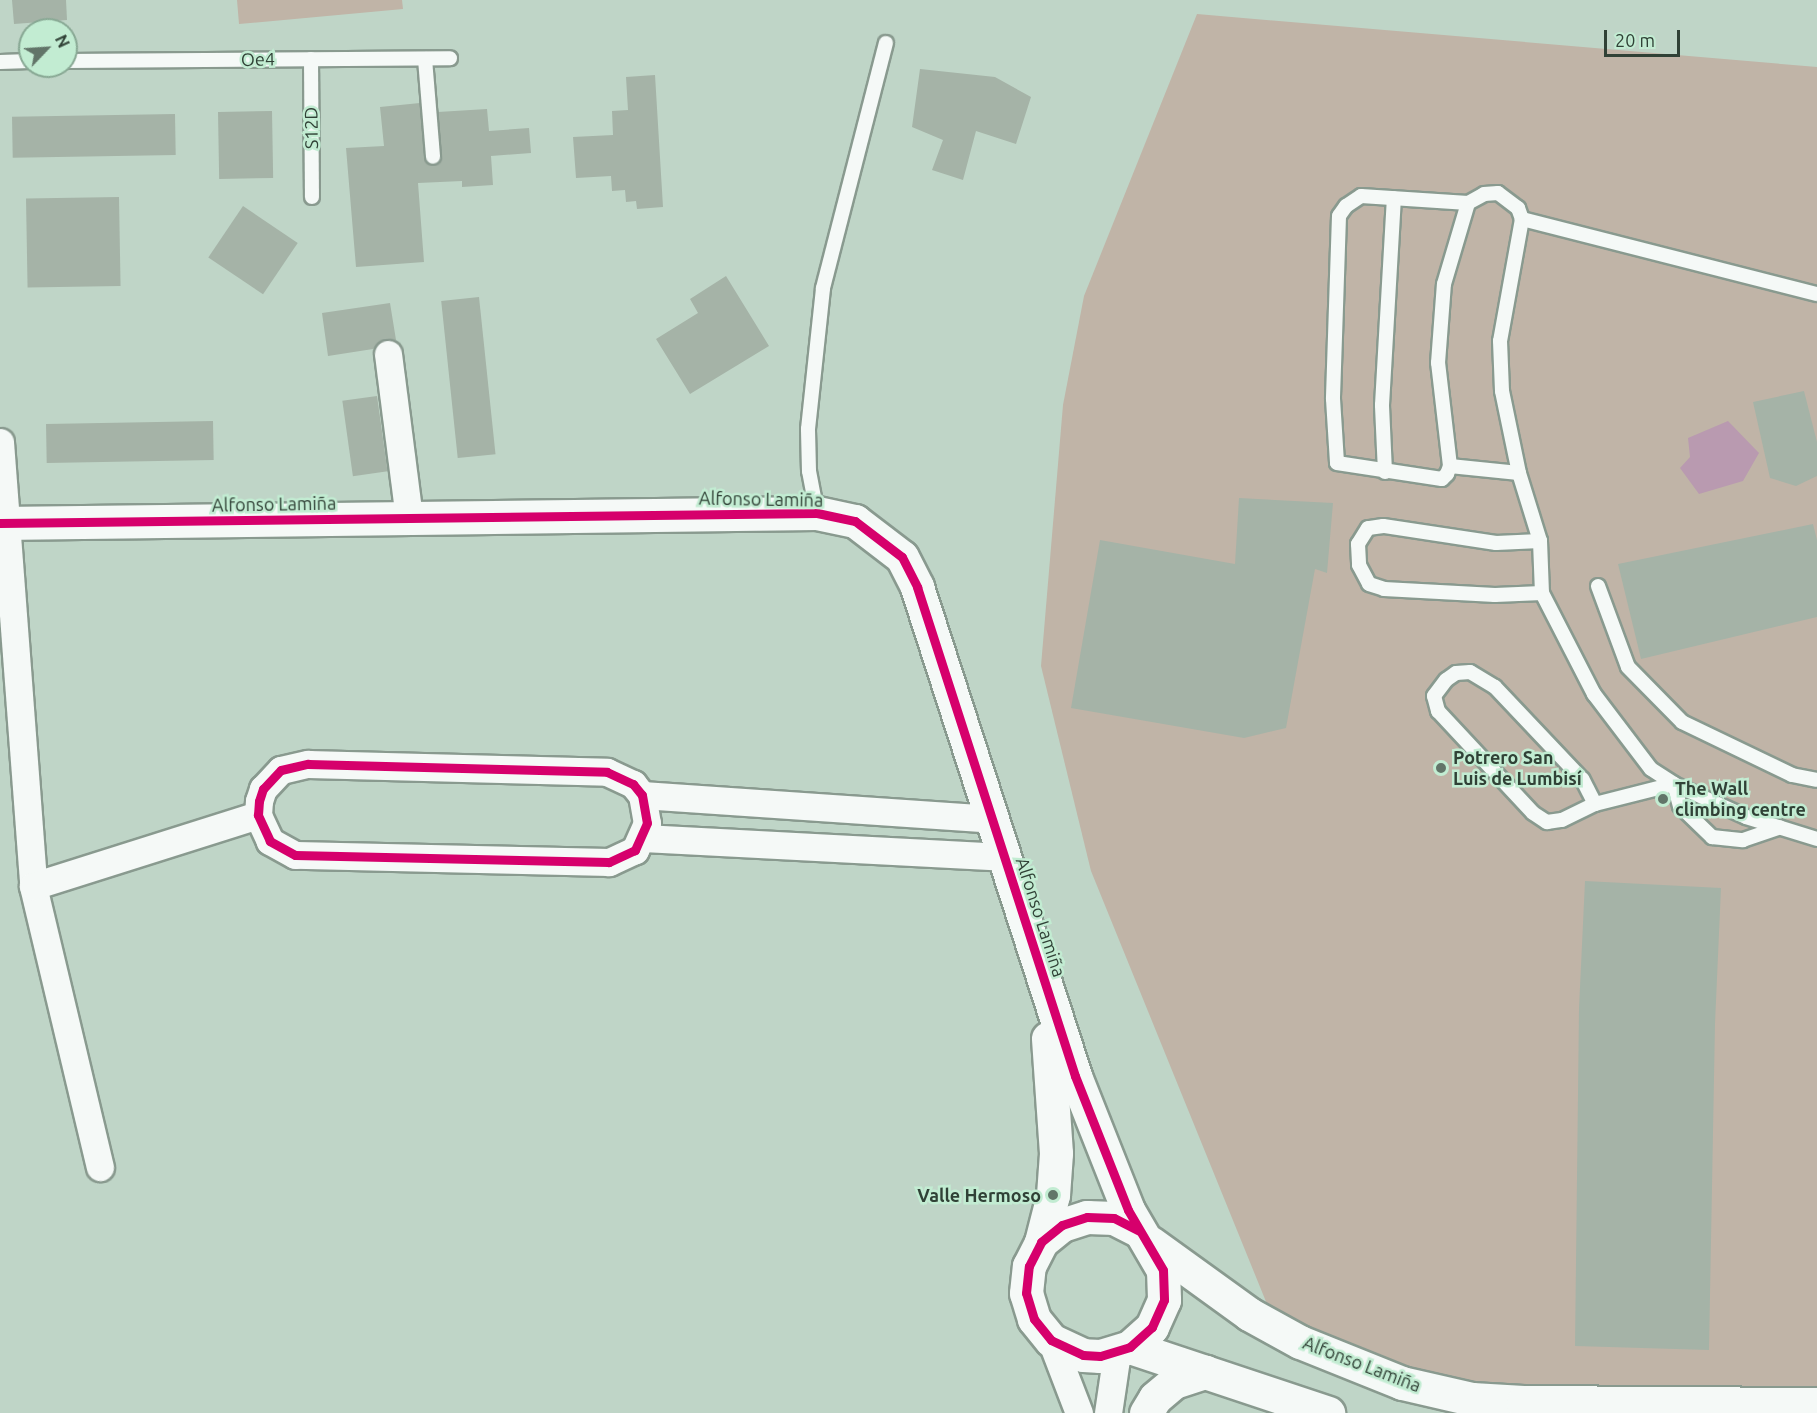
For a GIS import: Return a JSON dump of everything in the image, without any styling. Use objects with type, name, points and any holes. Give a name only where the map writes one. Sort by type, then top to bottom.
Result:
[{"type":"street","points":[[388,354],[409,519]]},
{"type":"street","points":[[0,442],[3,523],[33,886],[100,1167]]},
{"type":"street","name":"Alfonso Lamiña","points":[[3,523],[817,513],[855,521],[902,557],[917,586],[1076,1076],[1144,1237],[1249,1314],[1300,1342],[1402,1383],[1472,1399],[1523,1402],[1817,1404]]},
{"type":"street","points":[[293,765],[607,772],[633,784],[642,795],[647,809],[643,838],[635,850],[609,862],[295,855],[270,841],[258,815],[263,789],[281,770],[293,765]]},
{"type":"street","points":[[642,795],[992,819]]},
{"type":"street","points":[[33,886],[258,815]]},
{"type":"street","points":[[643,838],[1004,857]]},
{"type":"street","name":"Alfonso Lamiña","points":[[1024,915],[1048,1030],[1055,1101],[1053,1194],[1041,1242]]},
{"type":"street","points":[[1079,1413],[1051,1340],[1034,1319],[1026,1293],[1029,1266],[1041,1242],[1062,1225],[1087,1217],[1114,1218],[1144,1237],[1163,1270],[1164,1300],[1152,1327],[1124,1350],[1108,1413]]},
{"type":"street","points":[[1051,1340],[1083,1355],[1124,1350],[1205,1372],[1328,1413]]},
{"type":"street","points":[[1146,1413],[1155,1398],[1174,1382],[1205,1372]]},
{"type":"lane","points":[[817,513],[809,471],[808,429],[823,288],[886,43]]},
{"type":"lane","points":[[425,58],[433,157]]},
{"type":"lane","name":"Oe4","points":[[78,61],[450,58]]},
{"type":"lane","name":"S12D","points":[[311,59],[312,197]]},
{"type":"lane","points":[[0,62],[18,61]]},
{"type":"lane","points":[[1468,203],[1444,284],[1438,363],[1450,466],[1442,479],[1337,464],[1333,399],[1339,216],[1346,206],[1361,196],[1468,203],[1484,194],[1498,193],[1518,208],[1522,219],[1500,341],[1502,391],[1519,473],[1540,542],[1542,593],[1594,694],[1651,769],[1674,784],[1746,817],[1817,839]]},
{"type":"lane","points":[[1385,472],[1382,405],[1394,198]]},
{"type":"lane","points":[[1522,219],[1817,294]]},
{"type":"lane","points":[[1450,466],[1519,473]]},
{"type":"lane","points":[[1540,542],[1496,543],[1383,526],[1368,528],[1359,544],[1359,566],[1369,584],[1384,589],[1495,595],[1542,593]]},
{"type":"lane","points":[[1599,586],[1628,667],[1682,722],[1792,775],[1817,780]]},
{"type":"lane","points":[[1595,804],[1582,779],[1495,687],[1470,672],[1456,673],[1446,680],[1434,696],[1438,711],[1533,813],[1547,822],[1562,820],[1595,804],[1674,784]]},
{"type":"lane","points":[[1674,784],[1680,806],[1712,837],[1743,840],[1780,827]]},
{"type":"shaded area","points":[[237,0],[402,0],[403,9],[239,24]]},
{"type":"shaded area","name":"Potrero San Luis de Lumbisí","points":[[1197,14],[1817,67],[1817,1403],[1472,1399],[1349,1363],[1269,1309],[1091,871],[1041,666],[1063,405],[1084,296]]},
{"type":"shaded area","points":[[1728,421],[1759,453],[1743,481],[1699,494],[1680,468],[1690,457],[1688,438]]},
{"type":"building","points":[[12,0],[66,0],[67,18],[18,18],[18,24],[14,24]]},
{"type":"building","points":[[920,69],[995,77],[1031,97],[1016,144],[976,131],[963,180],[932,170],[943,140],[912,127]]},
{"type":"building","points":[[655,75],[663,207],[637,209],[636,201],[626,202],[625,190],[612,191],[611,176],[576,178],[573,137],[613,135],[612,111],[628,110],[626,77]]},
{"type":"building","points":[[420,103],[424,158],[430,165],[439,164],[442,157],[438,112],[487,109],[489,131],[529,128],[531,153],[491,156],[493,185],[462,187],[462,181],[418,183],[424,262],[356,267],[346,148],[384,146],[380,107]]},
{"type":"building","points":[[272,111],[273,178],[219,179],[218,112]]},
{"type":"building","points":[[175,114],[176,155],[13,158],[12,117]]},
{"type":"building","points":[[119,197],[121,286],[28,288],[26,199]]},
{"type":"building","points":[[243,206],[298,243],[263,294],[208,257]]},
{"type":"building","points":[[726,276],[769,346],[690,394],[656,339],[698,313],[690,299]]},
{"type":"building","points":[[479,297],[496,454],[458,458],[441,301]]},
{"type":"building","points":[[390,303],[396,340],[385,339],[373,349],[328,356],[322,313]]},
{"type":"building","points":[[1804,391],[1817,442],[1817,476],[1796,486],[1770,478],[1753,402]]},
{"type":"building","points":[[377,396],[388,471],[353,476],[342,401]]},
{"type":"building","points":[[213,421],[214,460],[47,463],[46,424]]},
{"type":"building","points":[[1239,498],[1333,503],[1327,573],[1315,569],[1286,728],[1244,738],[1071,708],[1100,540],[1235,564]]},
{"type":"building","points":[[1813,524],[1817,540],[1817,617],[1641,659],[1618,564]]},
{"type":"building","points":[[1585,881],[1721,888],[1715,1024],[1709,1350],[1575,1346],[1579,1008]]},
{"type":"cycle path","points":[[0,523],[817,513],[855,521],[902,557],[917,587],[1075,1076],[1128,1210],[1163,1270],[1164,1300],[1152,1327],[1130,1347],[1100,1356],[1083,1355],[1051,1340],[1034,1319],[1026,1293],[1029,1266],[1041,1242],[1062,1225],[1087,1217],[1114,1218],[1138,1230]]},
{"type":"cycle path","points":[[308,764],[607,772],[633,784],[642,795],[647,823],[635,850],[609,862],[295,855],[270,841],[258,815],[259,801],[263,789],[281,770],[308,764]]},
{"type":"place","name":"Potrero San Luis de Lumbisí","points":[[1441,768]]},
{"type":"place","name":"The Wall climbing centre","points":[[1663,799]]},
{"type":"place","name":"Valle Hermoso","points":[[1053,1195]]}]
